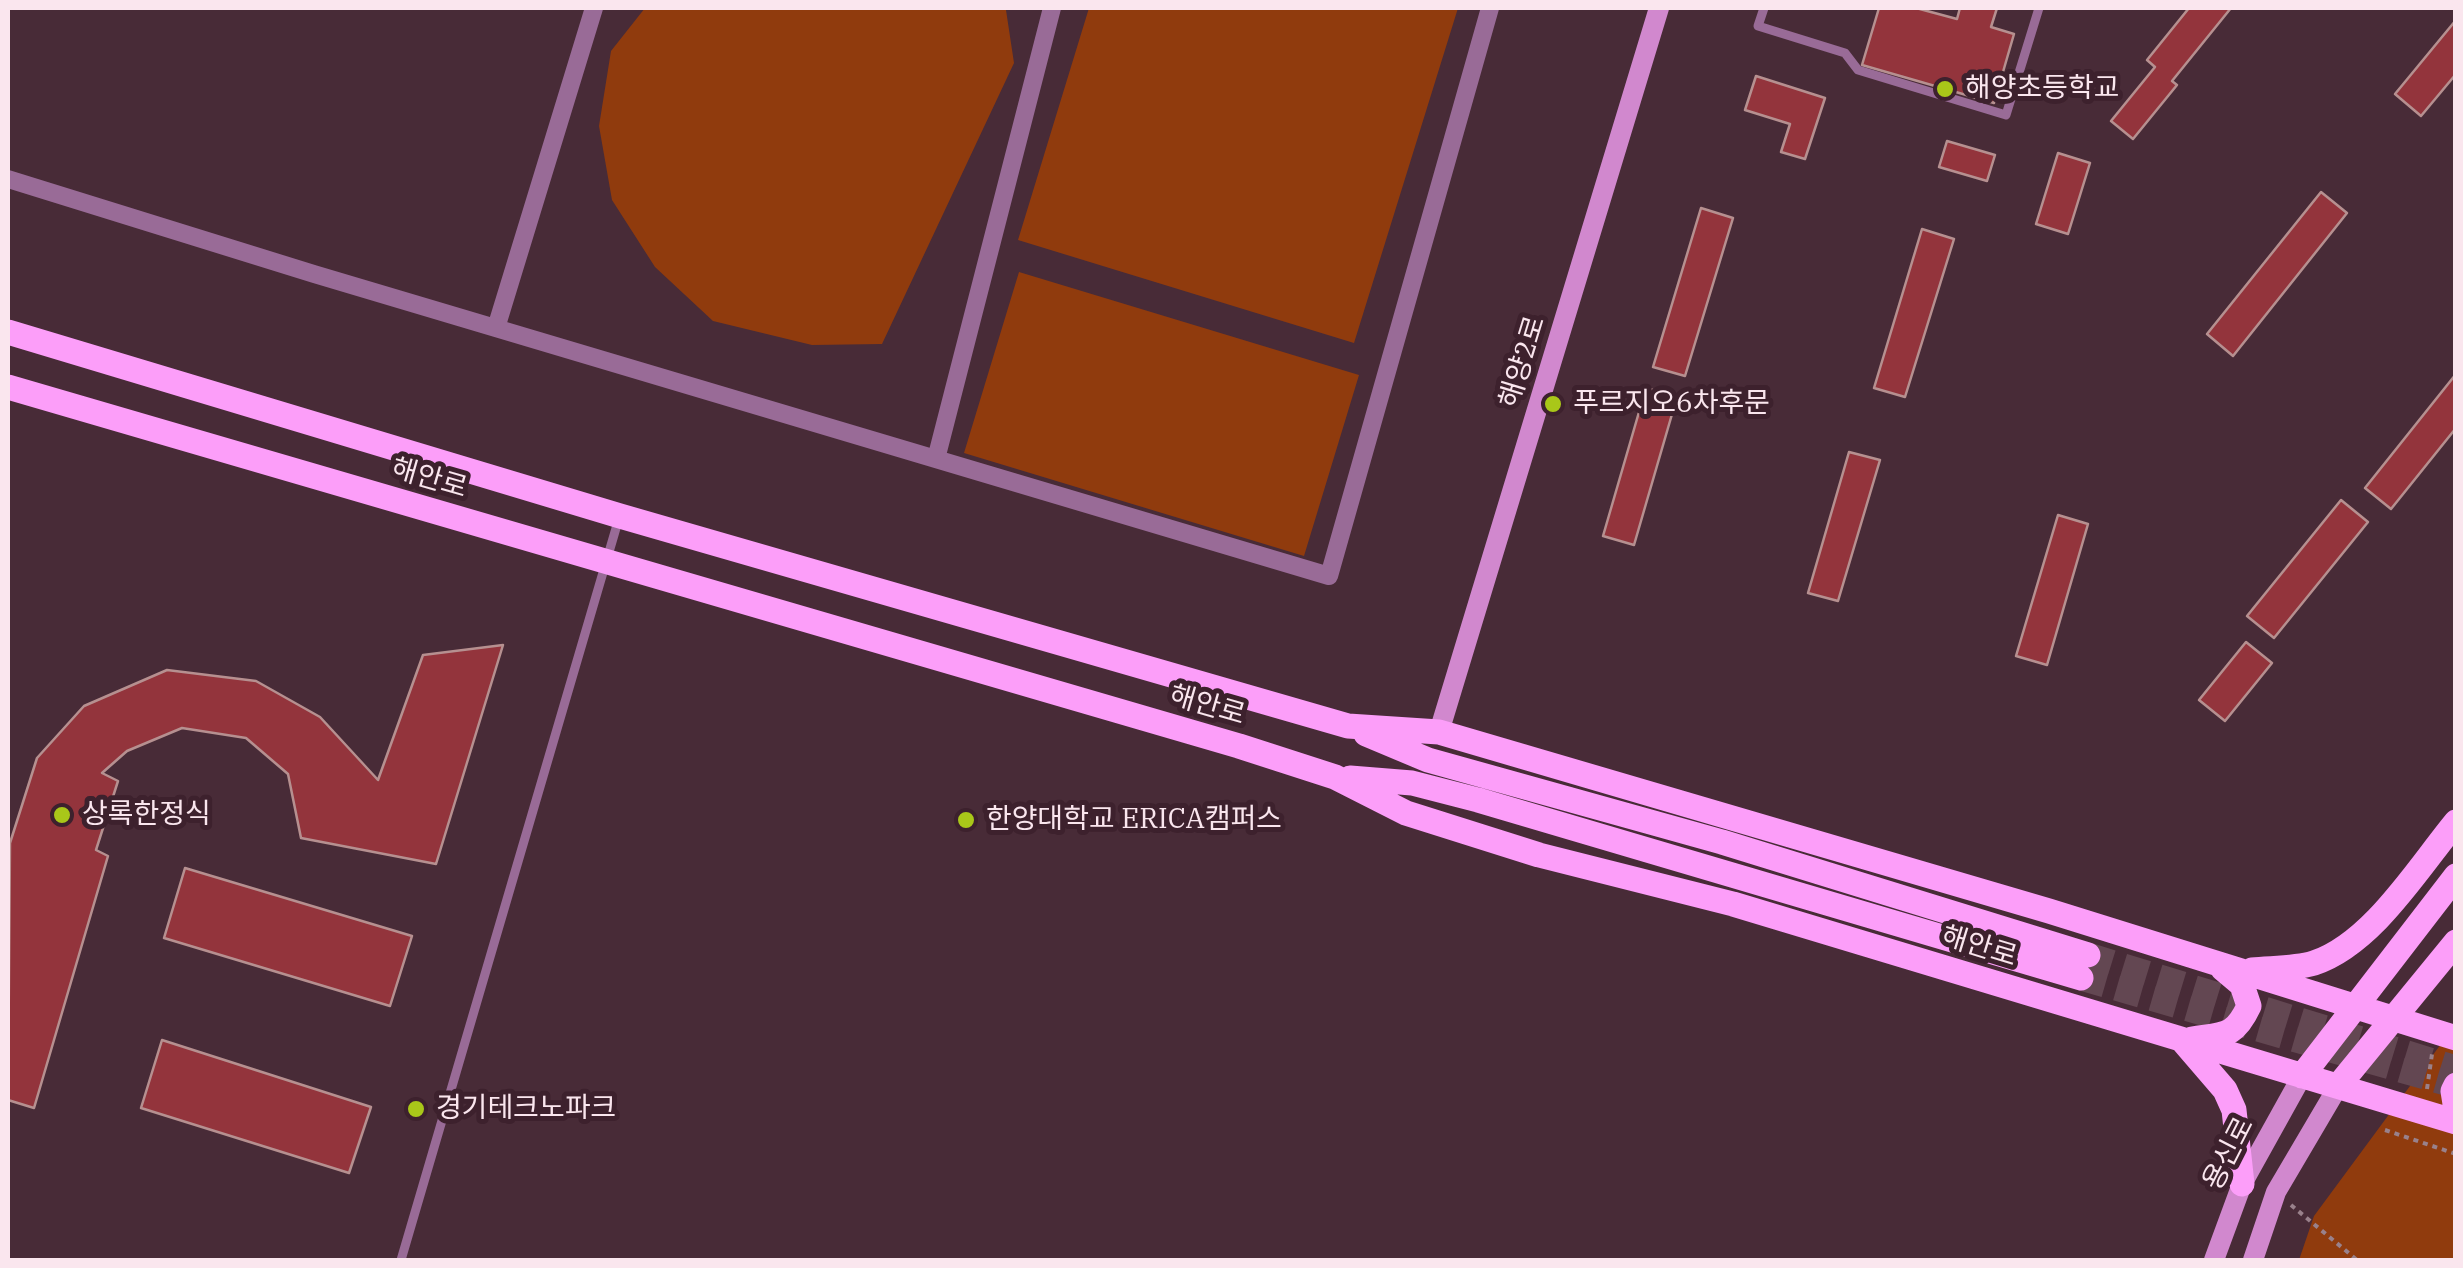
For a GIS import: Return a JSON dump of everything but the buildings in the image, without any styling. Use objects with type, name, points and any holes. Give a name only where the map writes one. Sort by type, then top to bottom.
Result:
[{"type":"main road","name":"해안로","points":[[8,332],[620,516],[1348,726],[1438,732],[2049,911],[2446,1035]]},
{"type":"main road","name":"해안로","points":[[8,386],[1335,777],[1406,814],[1495,842],[1733,904],[2456,1122]]},
{"type":"main road","points":[[1335,777],[1412,783],[2084,966],[1722,842],[1428,760],[1348,726]]},
{"type":"main road","points":[[2216,964],[2247,970],[2311,964],[2340,951],[2389,905],[2456,822]]},
{"type":"main road","points":[[2302,1076],[2456,876]]},
{"type":"main road","points":[[2339,1085],[2456,942]]},
{"type":"main road","points":[[2182,1040],[2228,1034],[2238,1028],[2249,1006],[2242,985],[2216,964]]},
{"type":"main road","points":[[2182,1040],[2225,1090],[2234,1110],[2242,1184]]},
{"type":"main road","points":[[2456,1085],[2456,1110]]},
{"type":"street","points":[[496,328],[594,8]]},
{"type":"street","points":[[936,459],[1052,8]]},
{"type":"street","points":[[8,179],[1329,576],[1490,8]]},
{"type":"street","name":"해양2로","points":[[1438,732],[1659,8]]},
{"type":"street","name":"용신로","points":[[2214,1260],[2242,1184],[2302,1076]]},
{"type":"street","points":[[2253,1260],[2276,1192],[2339,1085]]},
{"type":"lane","points":[[1764,8],[1758,26],[1844,54],[1858,70],[2006,115],[2040,8]]},
{"type":"lane","points":[[401,1260],[620,516]]},
{"type":"path","points":[[2418,1142],[2446,1035]]},
{"type":"path","points":[[2385,1130],[2456,1154]]},
{"type":"path","points":[[2276,1192],[2356,1260]]},
{"type":"shaded area","points":[[645,8],[1006,10],[1014,63],[882,344],[812,345],[713,321],[655,267],[612,200],[599,126],[611,51]]},
{"type":"shaded area","points":[[1089,8],[1458,8],[1354,343],[1018,240]]},
{"type":"shaded area","points":[[1019,272],[1359,375],[1304,556],[964,453]]},
{"type":"shaded area","points":[[2455,1025],[2455,1260],[2299,1260],[2314,1216]]},
{"type":"tunnel","points":[[2088,955],[2456,1068]]},
{"type":"tunnel","points":[[2081,978],[2456,1086]]},
{"type":"place","name":"해양초등학교","points":[[1945,89]]},
{"type":"place","name":"푸르지오6차후문","points":[[1553,404]]},
{"type":"place","name":"상록한정식","points":[[62,815]]},
{"type":"place","name":"한양대학교 ERICA캠퍼스","points":[[966,820]]},
{"type":"place","name":"경기테크노파크","points":[[416,1109]]}]
